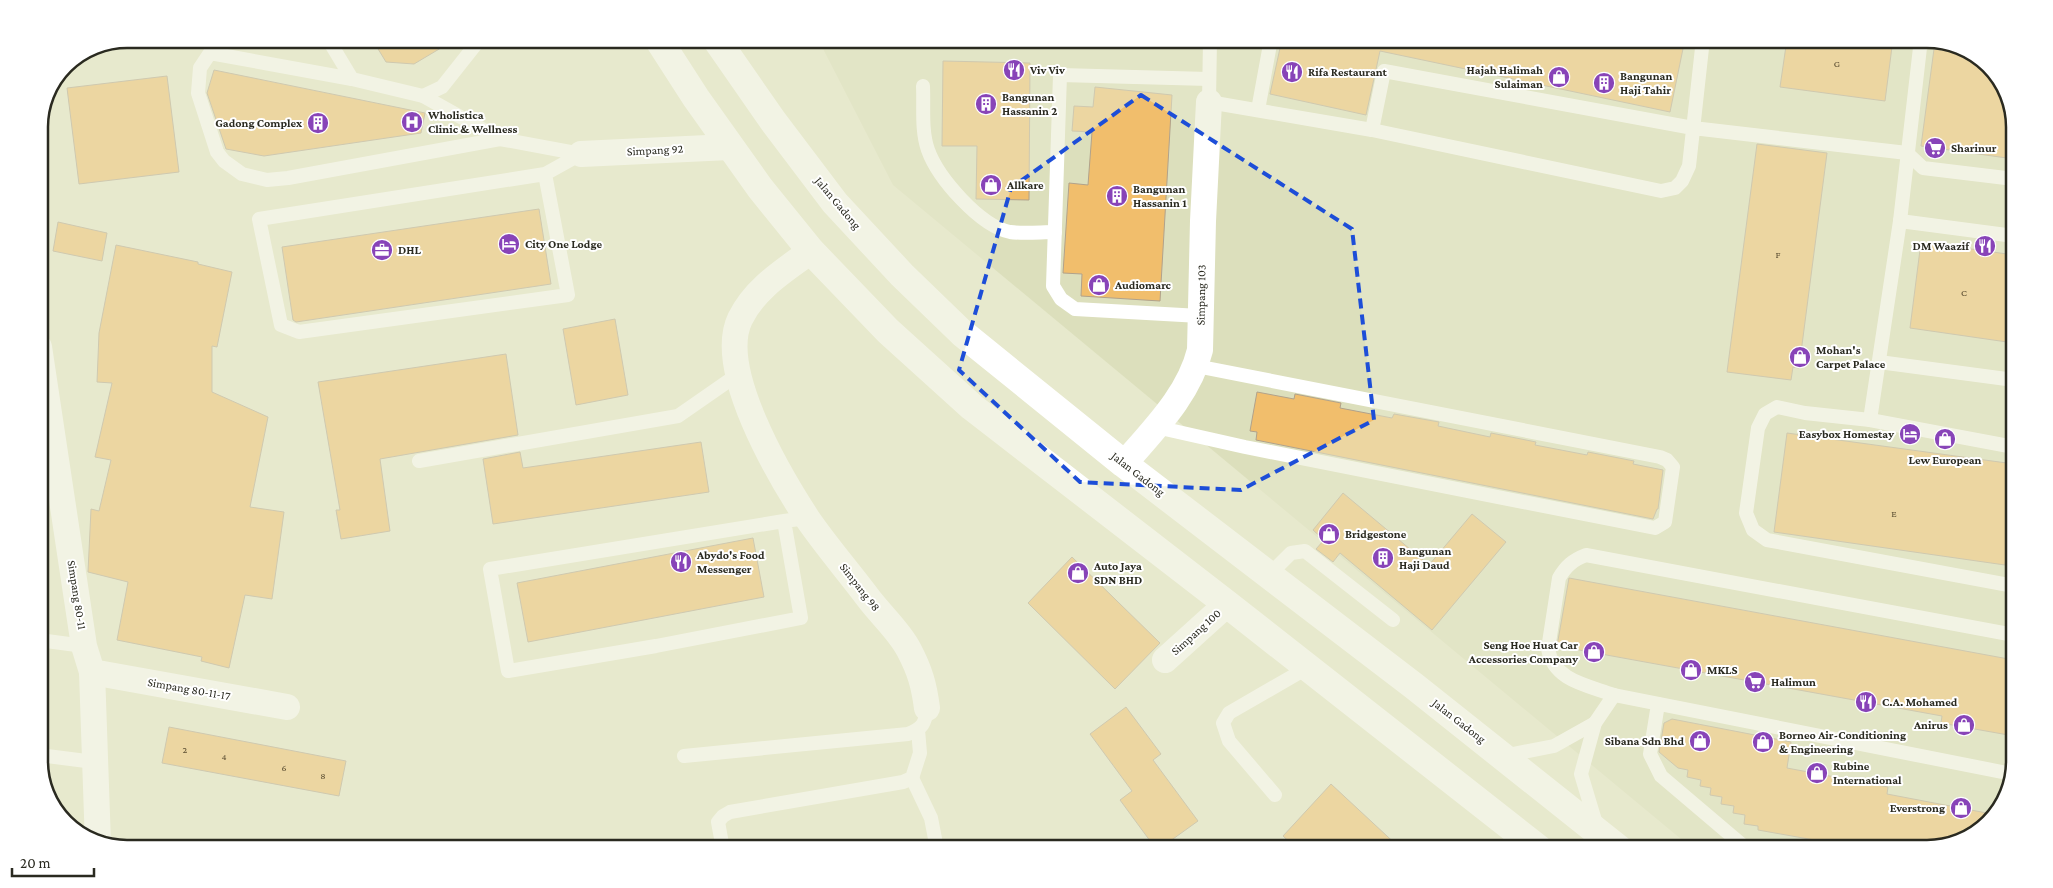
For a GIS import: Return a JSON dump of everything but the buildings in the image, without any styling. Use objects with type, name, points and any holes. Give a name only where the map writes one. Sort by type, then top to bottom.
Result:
[{"type":"main road","points":[[664,48],[729,147],[810,251],[888,331],[972,407],[1529,841]]},
{"type":"main road","name":"Jalan Gadong","points":[[722,48],[773,121],[835,203],[902,275],[962,333],[1124,464],[1503,756],[1609,841]]},
{"type":"street","name":"Simpang 103","points":[[1124,464],[1156,427],[1183,391],[1196,366],[1200,350],[1209,90]]},
{"type":"street","name":"Simpang 92","points":[[581,154],[729,147]]},
{"type":"street","name":"Simpang 98","points":[[810,251],[762,288],[740,319],[734,343],[737,375],[754,421],[777,466],[796,520],[908,648],[922,678],[922,719]]},
{"type":"street","name":"Simpang 80-11","points":[[48,407],[84,646],[92,672],[98,835]]},
{"type":"street","name":"Simpang 100","points":[[1165,660],[1227,604]]},
{"type":"street","name":"Simpang 80-11-17","points":[[92,672],[286,706]]},
{"type":"lane","points":[[333,48],[352,79]]},
{"type":"lane","points":[[423,96],[442,87],[471,48]]},
{"type":"lane","points":[[1209,90],[1210,48]]},
{"type":"lane","points":[[1258,110],[1269,48]]},
{"type":"lane","points":[[1200,316],[1075,310],[1061,299],[1054,286],[1060,75],[1209,90],[1258,110],[1372,130],[1661,191],[1675,188],[1687,172],[1702,48]]},
{"type":"lane","points":[[1870,420],[1900,221],[1919,48]]},
{"type":"lane","points":[[500,139],[288,178],[267,180],[242,174],[224,161],[217,152],[198,94],[200,68],[210,53],[352,79],[423,96],[500,139],[581,154]]},
{"type":"lane","points":[[1372,130],[1384,71],[1693,128],[1907,153],[1923,168],[2005,178]]},
{"type":"lane","points":[[923,86],[924,134],[935,165],[947,182],[976,212],[994,226],[1010,232],[1055,232]]},
{"type":"lane","points":[[545,174],[568,295],[298,332],[281,325],[259,219],[545,174],[581,154]]},
{"type":"lane","points":[[1900,221],[2005,235]]},
{"type":"lane","points":[[1879,362],[2005,379]]},
{"type":"lane","points":[[1156,427],[1255,449],[1654,528],[1665,522],[1673,467],[1667,460],[1660,457],[1196,366]]},
{"type":"lane","points":[[419,461],[678,416],[737,375]]},
{"type":"lane","points":[[2006,445],[1870,420],[1805,413],[1777,407],[1765,414],[1758,428],[1746,514],[1753,530],[1767,540],[2006,584]]},
{"type":"lane","points":[[796,520],[800,618],[656,646],[508,671],[490,569],[796,520]]},
{"type":"lane","points":[[1269,575],[1291,553],[1306,551],[1393,620]]},
{"type":"lane","points":[[2005,773],[1614,695],[1566,678],[1550,660],[1548,649],[1559,578],[1565,568],[1575,560],[1586,555],[2006,633]]},
{"type":"lane","points":[[48,641],[84,646]]},
{"type":"lane","points":[[1275,795],[1229,741],[1223,723],[1229,712],[1307,668]]},
{"type":"lane","points":[[1609,841],[1581,774],[1595,723],[1614,695]]},
{"type":"lane","points":[[1658,704],[1650,754],[1661,776],[1738,841]]},
{"type":"lane","points":[[684,756],[908,734],[922,719]]},
{"type":"lane","points":[[922,719],[920,753],[912,778],[931,818],[935,841]]},
{"type":"lane","points":[[1503,756],[1554,746],[1595,723]]},
{"type":"lane","points":[[48,756],[94,762]]},
{"type":"lane","points":[[722,841],[718,822],[730,812],[903,782],[912,778]]},
{"type":"highlighted area","points":[[1141,95],[1352,229],[1374,420],[1241,490],[1080,482],[959,370],[1011,188]]},
{"type":"shaded area","points":[[823,48],[1926,48],[1942,49],[1966,58],[1982,71],[1995,87],[2004,111],[2005,122],[2006,761],[2004,777],[1995,801],[1986,813],[1970,827],[1947,838],[1937,840],[1683,841],[893,185]]},
{"type":"place","name":"Viv Viv","points":[[1014,70]]},
{"type":"place","name":"Rifa Restaurant","points":[[1292,72]]},
{"type":"place","name":"Hajah Halimah Sulaiman","points":[[1559,77]]},
{"type":"place","name":"Bangunan Haji Tahir","points":[[1604,83]]},
{"type":"place","name":"Bangunan Hassanin 2","points":[[986,104]]},
{"type":"place","name":"Wholistica Clinic & Wellness","points":[[412,122]]},
{"type":"place","name":"Gadong Complex","points":[[318,123]]},
{"type":"place","name":"Sharinur","points":[[1935,148]]},
{"type":"place","name":"Allkare","points":[[991,185]]},
{"type":"place","name":"Bangunan Hassanin 1","points":[[1117,196]]},
{"type":"place","name":"City One Lodge","points":[[509,244]]},
{"type":"place","name":"DM Waazif","points":[[1985,246]]},
{"type":"place","name":"DHL","points":[[382,250]]},
{"type":"place","name":"Audiomarc","points":[[1099,285]]},
{"type":"place","name":"Mohan's Carpet Palace","points":[[1800,357]]},
{"type":"place","name":"Easybox Homestay","points":[[1910,434]]},
{"type":"place","name":"Lew European","points":[[1945,439]]},
{"type":"place","name":"Bridgestone","points":[[1329,534]]},
{"type":"place","name":"Bangunan Haji Daud","points":[[1383,558]]},
{"type":"place","name":"Abydo's Food Messenger","points":[[681,562]]},
{"type":"place","name":"Auto Jaya SDN BHD","points":[[1078,573]]},
{"type":"place","name":"Seng Hoe Huat Car Accessories Company","points":[[1594,652]]},
{"type":"place","name":"MKLS","points":[[1691,670]]},
{"type":"place","name":"Halimun","points":[[1755,682]]},
{"type":"place","name":"C.A. Mohamed","points":[[1866,702]]},
{"type":"place","name":"Anirus","points":[[1964,725]]},
{"type":"place","name":"Sibana Sdn Bhd","points":[[1700,741]]},
{"type":"place","name":"Borneo Air-Conditioning & Engineering","points":[[1763,742]]},
{"type":"place","name":"Rubine International","points":[[1817,773]]},
{"type":"place","name":"Everstrong","points":[[1961,808]]}]
